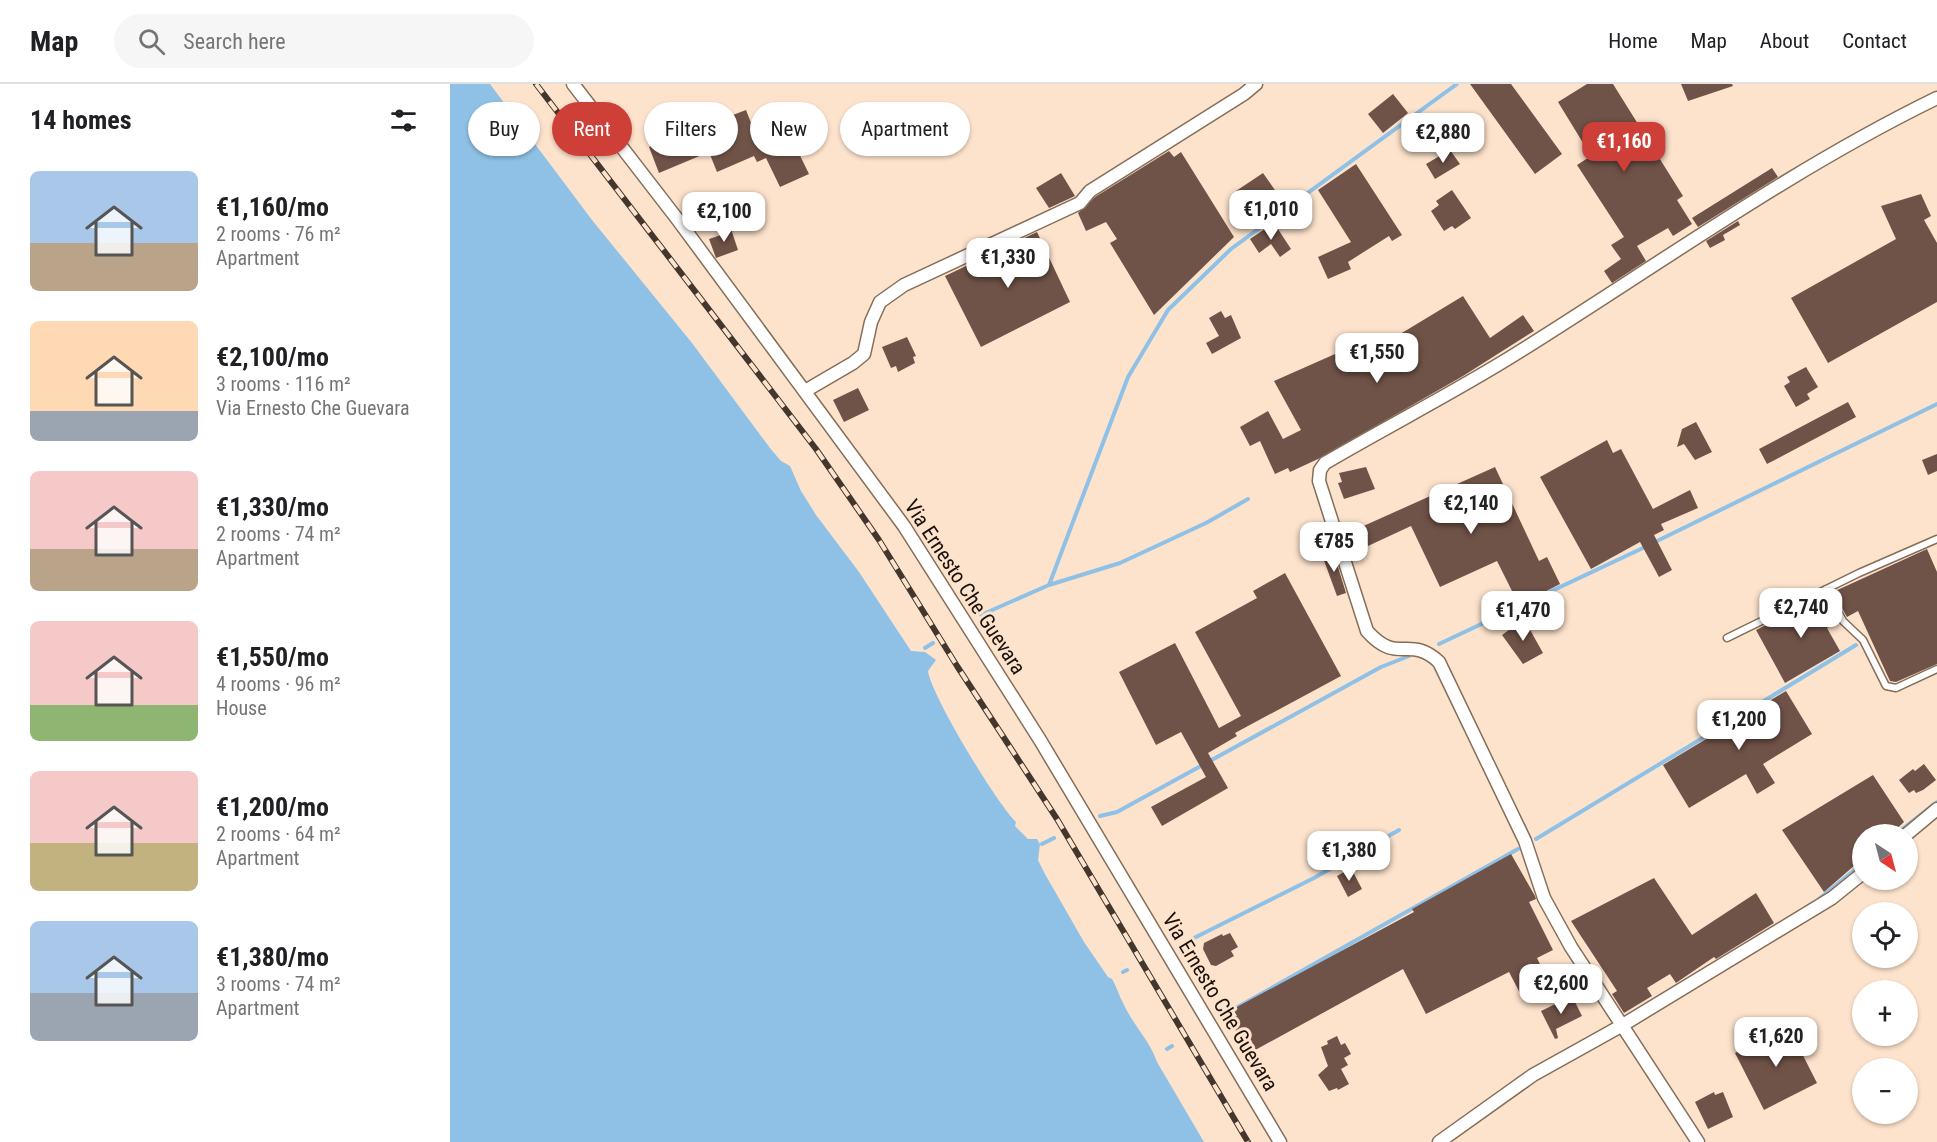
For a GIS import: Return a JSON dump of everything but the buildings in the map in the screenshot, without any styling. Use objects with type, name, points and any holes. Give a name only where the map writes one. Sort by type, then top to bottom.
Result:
[{"type":"street","name":"Via Ernesto Che Guevara","points":[[573,84],[805,392],[910,536],[1040,740],[1280,1142]]},
{"type":"street","points":[[805,392],[864,354],[871,322],[880,302],[904,285],[1080,203],[1090,191],[1244,94],[1256,84]]},
{"type":"street","points":[[1698,1142],[1663,1084],[1621,1026],[1571,947],[1544,898],[1520,830],[1439,662],[1427,651],[1415,648],[1393,651],[1378,644],[1367,631],[1319,481],[1320,470],[1325,463],[1513,356],[1840,150],[1882,125],[1937,98]]},
{"type":"street","points":[[1918,825],[1937,809]]},
{"type":"street","points":[[1438,1142],[1533,1075],[1621,1026],[1832,898],[1852,882]]},
{"type":"lane","points":[[1727,638],[1826,589],[1937,539]]},
{"type":"lane","points":[[1826,589],[1843,621],[1863,640],[1886,686],[1896,688],[1937,669]]},
{"type":"water","points":[[450,84],[490,84],[504,102],[468,102],[468,156],[540,156],[540,151],[592,220],[692,343],[770,448],[781,461],[790,466],[801,491],[816,515],[859,572],[911,651],[925,652],[936,660],[928,671],[952,725],[995,794],[1016,822],[1015,826],[1028,839],[1037,839],[1040,844],[1038,860],[1045,874],[1084,942],[1108,977],[1112,979],[1128,1013],[1204,1142],[450,1142]]},
{"type":"waterway","points":[[1049,585],[1128,377],[1168,310],[1231,249],[1457,84]]},
{"type":"waterway","points":[[1655,542],[1937,404]]},
{"type":"waterway","points":[[981,615],[1049,585],[1120,563],[1206,523],[1248,499]]},
{"type":"waterway","points":[[1439,644],[1645,547]]},
{"type":"waterway","points":[[925,648],[933,643]]},
{"type":"waterway","points":[[1536,839],[1856,645]]},
{"type":"waterway","points":[[1100,816],[1117,812],[1381,667],[1409,656]]},
{"type":"waterway","points":[[1909,824],[1937,802]]},
{"type":"waterway","points":[[1178,946],[1314,878],[1399,830]]},
{"type":"waterway","points":[[1042,844],[1054,838]]},
{"type":"waterway","points":[[1220,1017],[1518,849]]},
{"type":"waterway","points":[[1819,899],[1852,872]]},
{"type":"waterway","points":[[1123,972],[1127,970]]},
{"type":"waterway","points":[[1167,1049],[1172,1046]]},
{"type":"railway","points":[[536,84],[816,449],[879,540],[957,666],[1057,819],[1248,1142]]}]
